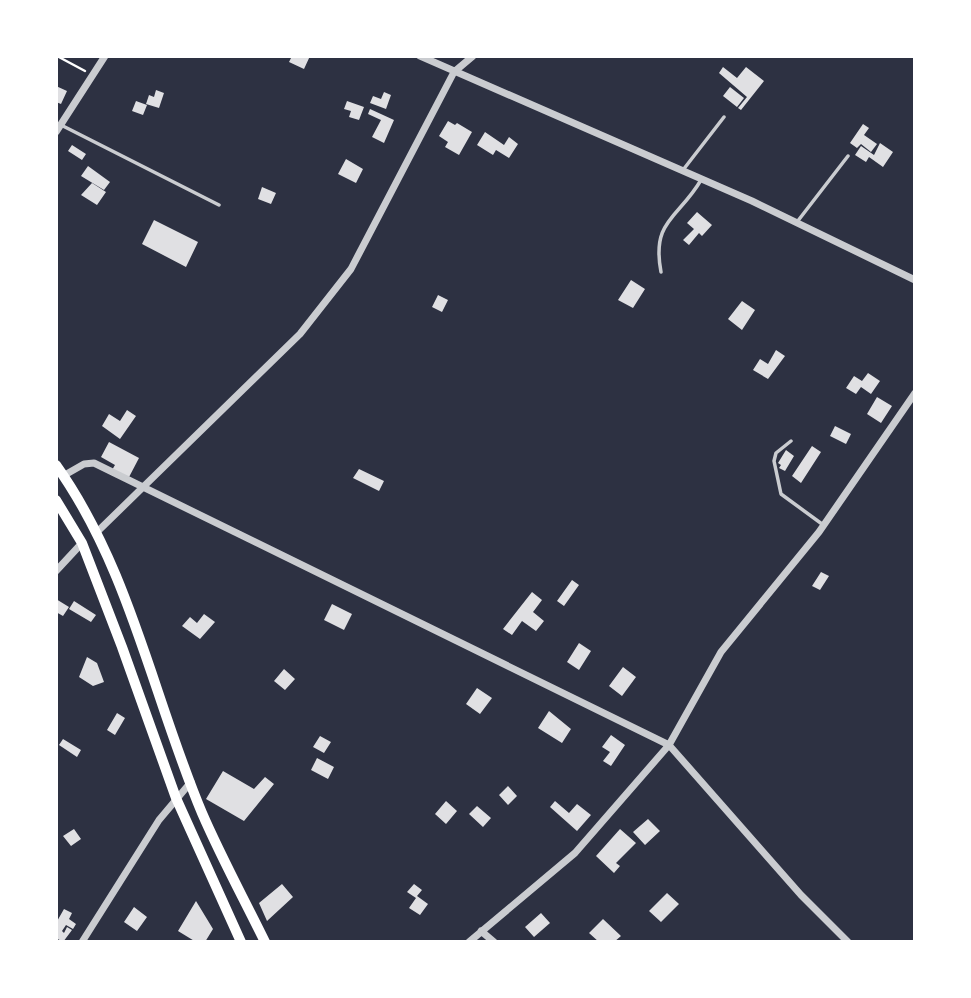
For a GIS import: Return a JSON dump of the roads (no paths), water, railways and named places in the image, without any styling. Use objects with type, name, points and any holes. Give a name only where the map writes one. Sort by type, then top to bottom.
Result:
[{"type":"main road","points":[[56,465],[87,514],[118,578],[202,813],[265,942]]},
{"type":"main road","points":[[56,500],[82,543],[176,798],[241,942]]},
{"type":"street","points":[[59,128],[105,56]]},
{"type":"street","points":[[420,56],[797,222],[915,280]]},
{"type":"street","points":[[96,533],[300,334],[351,269],[454,72],[473,56]]},
{"type":"street","points":[[469,942],[575,853],[669,745],[721,652],[824,525],[915,393]]},
{"type":"street","points":[[63,476],[84,464],[94,463],[669,745],[801,895],[848,942]]},
{"type":"street","points":[[56,571],[82,543]]},
{"type":"street","points":[[82,942],[159,820],[191,782]]},
{"type":"street","points":[[481,931],[494,942]]},
{"type":"lane","points":[[682,171],[724,117]]},
{"type":"lane","points":[[59,128],[219,205]]},
{"type":"lane","points":[[797,222],[848,156]]},
{"type":"lane","points":[[661,272],[657,252],[659,238],[701,180]]},
{"type":"lane","points":[[791,441],[776,453],[774,461],[780,494],[824,525]]}]
